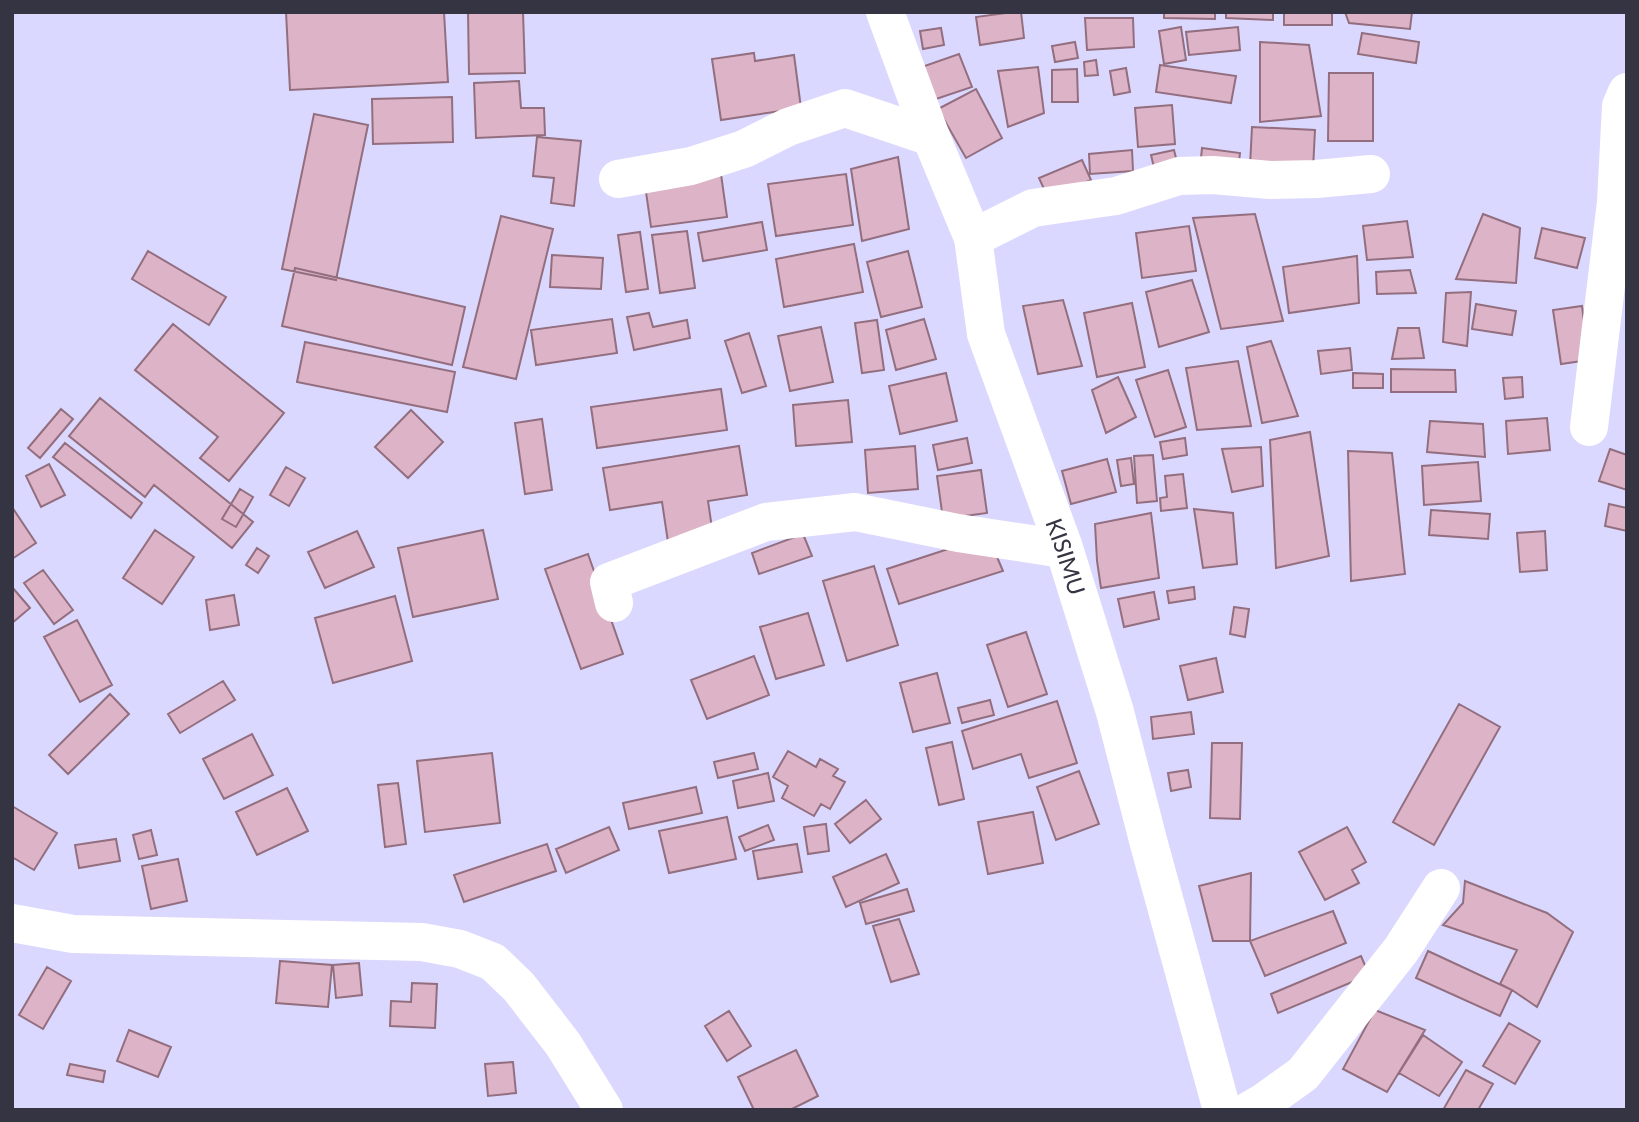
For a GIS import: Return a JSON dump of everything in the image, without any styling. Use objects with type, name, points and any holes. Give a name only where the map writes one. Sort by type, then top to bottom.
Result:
[{"type":"street","name":"KISIMU","points":[[885,12],[931,137],[973,238],[986,334],[1063,549],[1115,712],[1222,1110]]},
{"type":"street","points":[[1589,427],[1616,202],[1622,106],[1627,92]]},
{"type":"street","points":[[618,179],[691,166],[744,149],[788,127],[845,108],[931,137]]},
{"type":"street","points":[[973,238],[1033,208],[1116,196],[1179,176],[1213,175],[1270,180],[1371,174]]},
{"type":"street","points":[[614,603],[608,582],[766,522],[855,512],[958,533],[1063,549]]},
{"type":"street","points":[[1250,1110],[1303,1074],[1401,950],[1441,887]]},
{"type":"street","points":[[12,923],[73,934],[422,942],[460,949],[493,962],[519,987],[563,1044],[604,1110]]},
{"type":"building","points":[[286,12],[444,12],[448,82],[290,90]]},
{"type":"building","points":[[468,12],[523,12],[525,73],[469,74]]},
{"type":"building","points":[[1021,12],[1024,38],[980,45],[976,17]]},
{"type":"building","points":[[1164,12],[1215,12],[1215,19],[1164,18]]},
{"type":"building","points":[[1226,12],[1273,12],[1273,20],[1226,18]]},
{"type":"building","points":[[1284,12],[1332,12],[1332,25],[1284,25]]},
{"type":"building","points":[[1345,12],[1412,12],[1410,29],[1349,23]]},
{"type":"building","points":[[1085,18],[1133,18],[1134,47],[1087,50]]},
{"type":"building","points":[[1181,27],[1186,60],[1164,64],[1159,31]]},
{"type":"building","points":[[1238,27],[1240,50],[1189,55],[1186,32]]},
{"type":"building","points":[[941,28],[944,45],[923,49],[920,31]]},
{"type":"building","points":[[1362,33],[1419,42],[1416,63],[1358,54]]},
{"type":"building","points":[[1075,42],[1078,58],[1055,62],[1052,46]]},
{"type":"building","points":[[1260,42],[1309,45],[1321,116],[1260,122]]},
{"type":"building","points":[[754,53],[755,61],[794,55],[801,108],[721,120],[712,59]]},
{"type":"building","points":[[959,54],[972,87],[927,102],[913,70]]},
{"type":"building","points":[[1096,60],[1098,75],[1085,76],[1084,62]]},
{"type":"building","points":[[1160,65],[1236,76],[1231,103],[1156,92]]},
{"type":"building","points":[[1038,67],[1044,113],[1008,127],[998,71]]},
{"type":"building","points":[[1126,68],[1130,92],[1114,95],[1110,71]]},
{"type":"building","points":[[1077,69],[1078,102],[1052,102],[1052,70]]},
{"type":"building","points":[[1329,73],[1373,73],[1373,141],[1328,141]]},
{"type":"building","points":[[519,81],[521,108],[544,108],[545,135],[476,138],[474,83]]},
{"type":"building","points":[[976,89],[1002,138],[966,158],[938,109]]},
{"type":"building","points":[[452,97],[453,142],[373,144],[372,99]]},
{"type":"building","points":[[1172,105],[1175,144],[1138,147],[1135,108]]},
{"type":"building","points":[[314,114],[368,125],[336,280],[282,269]]},
{"type":"building","points":[[1252,127],[1315,130],[1313,169],[1250,166]]},
{"type":"building","points":[[537,137],[581,141],[574,206],[551,203],[554,178],[533,176]]},
{"type":"building","points":[[1202,148],[1240,153],[1238,171],[1200,168]]},
{"type":"building","points":[[1132,150],[1133,171],[1090,174],[1089,154]]},
{"type":"building","points":[[1174,150],[1178,166],[1155,172],[1151,155]]},
{"type":"building","points":[[898,157],[909,229],[862,241],[851,169]]},
{"type":"building","points":[[1082,160],[1091,180],[1048,198],[1039,178]]},
{"type":"building","points":[[721,174],[727,217],[651,227],[645,185]]},
{"type":"building","points":[[846,174],[853,225],[776,236],[768,184]]},
{"type":"building","points":[[1255,214],[1283,321],[1221,329],[1193,218]]},
{"type":"building","points":[[1483,214],[1520,228],[1516,283],[1456,279]]},
{"type":"building","points":[[501,216],[553,229],[516,379],[463,367]]},
{"type":"building","points":[[1407,221],[1413,257],[1367,260],[1363,226]]},
{"type":"building","points":[[762,222],[767,250],[703,261],[698,233]]},
{"type":"building","points":[[1189,226],[1196,271],[1142,278],[1136,233]]},
{"type":"building","points":[[1542,228],[1585,238],[1577,268],[1535,258]]},
{"type":"building","points":[[687,231],[695,288],[660,293],[652,235]]},
{"type":"building","points":[[640,232],[648,289],[626,292],[618,235]]},
{"type":"building","points":[[854,244],[863,292],[784,307],[776,259]]},
{"type":"building","points":[[148,251],[226,297],[209,325],[132,279]]},
{"type":"building","points":[[908,251],[922,307],[881,317],[867,262]]},
{"type":"building","points":[[552,255],[603,258],[601,289],[550,287]]},
{"type":"building","points":[[1357,256],[1359,303],[1289,313],[1283,267]]},
{"type":"building","points":[[295,268],[465,307],[452,365],[282,326]]},
{"type":"building","points":[[1410,270],[1416,293],[1377,294],[1376,272]]},
{"type":"building","points":[[1192,280],[1209,332],[1159,347],[1146,292]]},
{"type":"building","points":[[1471,292],[1467,346],[1443,342],[1446,293]]},
{"type":"building","points":[[1063,300],[1082,366],[1038,374],[1023,306]]},
{"type":"building","points":[[1132,303],[1145,367],[1097,377],[1084,313]]},
{"type":"building","points":[[1476,304],[1516,311],[1512,335],[1472,329]]},
{"type":"building","points":[[1582,306],[1589,360],[1561,364],[1553,310]]},
{"type":"building","points":[[649,313],[653,327],[687,320],[690,338],[634,350],[627,317]]},
{"type":"building","points":[[612,319],[617,353],[536,365],[531,330]]},
{"type":"building","points":[[924,319],[936,359],[896,370],[886,330]]},
{"type":"building","points":[[877,320],[884,370],[862,373],[855,323]]},
{"type":"building","points":[[173,324],[284,413],[229,481],[200,458],[218,437],[135,370]]},
{"type":"building","points":[[821,327],[833,382],[790,391],[778,336]]},
{"type":"building","points":[[1398,328],[1419,328],[1424,358],[1392,359]]},
{"type":"building","points":[[749,333],[766,386],[742,393],[725,341]]},
{"type":"building","points":[[1271,341],[1298,416],[1262,423],[1247,347]]},
{"type":"building","points":[[305,342],[455,372],[447,412],[297,382]]},
{"type":"building","points":[[1350,348],[1352,370],[1321,374],[1318,351]]},
{"type":"building","points":[[1238,361],[1251,426],[1197,430],[1186,368]]},
{"type":"building","points":[[1391,369],[1455,370],[1456,392],[1391,392]]},
{"type":"building","points":[[1168,370],[1186,427],[1155,437],[1136,380]]},
{"type":"building","points":[[946,373],[957,421],[900,434],[889,386]]},
{"type":"building","points":[[1353,373],[1383,374],[1383,388],[1353,388]]},
{"type":"building","points":[[1118,377],[1136,417],[1106,433],[1092,390]]},
{"type":"building","points":[[1522,377],[1523,397],[1505,399],[1503,378]]},
{"type":"building","points":[[721,389],[727,430],[597,448],[591,407]]},
{"type":"building","points":[[100,398],[253,522],[232,548],[154,485],[145,497],[69,436]]},
{"type":"building","points":[[848,400],[852,442],[796,446],[793,405]]},
{"type":"building","points":[[61,409],[73,419],[40,458],[28,448]]},
{"type":"building","points":[[411,410],[443,442],[408,478],[375,447]]},
{"type":"building","points":[[1547,418],[1550,450],[1508,454],[1506,421]]},
{"type":"building","points":[[542,419],[552,490],[525,494],[515,423]]},
{"type":"building","points":[[1430,421],[1483,424],[1485,457],[1427,452]]},
{"type":"building","points":[[1310,432],[1329,556],[1276,568],[1270,440]]},
{"type":"building","points":[[967,438],[972,463],[938,470],[933,445]]},
{"type":"building","points":[[1185,438],[1187,455],[1163,459],[1160,442]]},
{"type":"building","points":[[65,443],[142,503],[131,518],[53,457]]},
{"type":"building","points":[[739,446],[747,495],[708,501],[713,535],[668,542],[662,502],[610,510],[603,468]]},
{"type":"building","points":[[915,446],[918,489],[868,493],[865,450]]},
{"type":"building","points":[[1261,447],[1263,486],[1232,492],[1222,449]]},
{"type":"building","points":[[1610,449],[1627,455],[1627,490],[1599,481]]},
{"type":"building","points":[[1348,451],[1392,453],[1405,574],[1351,581]]},
{"type":"building","points":[[1153,455],[1157,501],[1137,503],[1134,456]]},
{"type":"building","points":[[1131,458],[1134,484],[1121,486],[1117,460]]},
{"type":"building","points":[[1107,459],[1116,492],[1071,504],[1062,471]]},
{"type":"building","points":[[1478,462],[1481,501],[1424,505],[1422,466]]},
{"type":"building","points":[[49,464],[65,495],[41,507],[26,476]]},
{"type":"building","points":[[286,467],[305,478],[289,506],[270,495]]},
{"type":"building","points":[[981,470],[987,513],[943,519],[937,476]]},
{"type":"building","points":[[1183,474],[1187,508],[1161,511],[1160,498],[1167,497],[1165,476]]},
{"type":"building","points":[[240,489],[253,497],[236,527],[222,519]]},
{"type":"building","points":[[1609,504],[1627,508],[1627,531],[1605,526]]},
{"type":"building","points":[[12,507],[36,543],[12,559]]},
{"type":"building","points":[[1194,509],[1233,513],[1237,564],[1203,568]]},
{"type":"building","points":[[1431,510],[1490,514],[1488,539],[1429,535]]},
{"type":"building","points":[[1151,513],[1159,578],[1101,588],[1095,524]]},
{"type":"building","points":[[155,530],[194,557],[162,604],[123,578]]},
{"type":"building","points":[[483,530],[498,599],[413,617],[398,548]]},
{"type":"building","points":[[357,531],[374,567],[325,588],[308,552]]},
{"type":"building","points":[[1545,531],[1547,570],[1520,572],[1517,533]]},
{"type":"building","points":[[803,534],[812,556],[759,574],[752,553]]},
{"type":"building","points":[[988,536],[1003,571],[899,604],[887,569]]},
{"type":"building","points":[[257,548],[269,556],[258,573],[246,565]]},
{"type":"building","points":[[588,554],[623,654],[581,669],[545,569]]},
{"type":"building","points":[[874,566],[898,645],[847,661],[823,581]]},
{"type":"building","points":[[43,570],[73,610],[54,624],[24,583]]},
{"type":"building","points":[[12,587],[30,608],[12,623]]},
{"type":"building","points":[[1194,587],[1195,599],[1169,603],[1167,591]]},
{"type":"building","points":[[1154,592],[1159,619],[1124,627],[1118,599]]},
{"type":"building","points":[[234,595],[239,625],[210,630],[206,600]]},
{"type":"building","points":[[395,596],[412,661],[333,683],[315,618]]},
{"type":"building","points":[[1234,607],[1249,609],[1245,637],[1230,634]]},
{"type":"building","points":[[808,613],[824,665],[776,679],[760,627]]},
{"type":"building","points":[[77,620],[112,685],[80,702],[44,637]]},
{"type":"building","points":[[1026,632],[1047,694],[1008,707],[987,645]]},
{"type":"building","points":[[754,656],[769,695],[707,719],[691,680]]},
{"type":"building","points":[[1216,658],[1223,692],[1188,700],[1180,666]]},
{"type":"building","points":[[937,673],[950,723],[913,732],[900,683]]},
{"type":"building","points":[[223,681],[235,700],[180,733],[168,714]]},
{"type":"building","points":[[110,694],[129,714],[68,774],[49,755]]},
{"type":"building","points":[[990,700],[994,715],[962,723],[958,708]]},
{"type":"building","points":[[1057,701],[1077,763],[1029,778],[1021,754],[973,769],[962,731]]},
{"type":"building","points":[[1459,704],[1500,727],[1434,845],[1393,822]]},
{"type":"building","points":[[1191,712],[1194,734],[1153,739],[1151,717]]},
{"type":"building","points":[[252,734],[273,775],[224,799],[203,759]]},
{"type":"building","points":[[952,742],[964,799],[939,805],[926,748]]},
{"type":"building","points":[[1212,743],[1242,743],[1240,819],[1210,818]]},
{"type":"building","points":[[788,751],[816,767],[820,759],[838,769],[833,776],[845,782],[830,809],[821,804],[814,816],[782,798],[788,786],[773,777]]},
{"type":"building","points":[[492,753],[500,823],[425,832],[417,761]]},
{"type":"building","points":[[754,753],[758,769],[718,778],[714,762]]},
{"type":"building","points":[[1188,770],[1191,787],[1171,791],[1168,773]]},
{"type":"building","points":[[1079,771],[1099,824],[1056,840],[1037,787]]},
{"type":"building","points":[[768,773],[774,801],[738,808],[733,781]]},
{"type":"building","points":[[398,783],[406,844],[385,847],[378,785]]},
{"type":"building","points":[[696,787],[702,813],[629,829],[623,803]]},
{"type":"building","points":[[287,788],[308,831],[257,855],[236,812]]},
{"type":"building","points":[[866,800],[881,819],[850,843],[835,824]]},
{"type":"building","points":[[12,806],[57,833],[34,870],[12,857]]},
{"type":"building","points":[[1033,812],[1043,863],[988,874],[978,822]]},
{"type":"building","points":[[727,817],[736,859],[669,873],[659,831]]},
{"type":"building","points":[[826,824],[829,851],[808,854],[804,827]]},
{"type":"building","points":[[768,825],[774,840],[745,851],[739,837]]},
{"type":"building","points":[[609,827],[619,850],[566,873],[556,849]]},
{"type":"building","points":[[1347,827],[1366,862],[1352,870],[1359,883],[1325,900],[1299,852]]},
{"type":"building","points":[[151,830],[157,855],[139,859],[133,835]]},
{"type":"building","points":[[116,839],[120,861],[79,868],[75,845]]},
{"type":"building","points":[[547,844],[556,871],[464,902],[454,875]]},
{"type":"building","points":[[797,844],[802,872],[758,879],[753,851]]},
{"type":"building","points":[[886,854],[899,883],[846,907],[833,877]]},
{"type":"building","points":[[178,859],[187,901],[151,909],[142,866]]},
{"type":"building","points":[[1251,873],[1250,941],[1213,941],[1199,886]]},
{"type":"building","points":[[1465,881],[1547,913],[1573,932],[1537,1007],[1500,984],[1517,950],[1443,925],[1463,903]]},
{"type":"building","points":[[907,889],[914,911],[866,924],[860,903]]},
{"type":"building","points":[[1333,911],[1346,943],[1265,976],[1250,941]]},
{"type":"building","points":[[899,919],[919,974],[891,982],[873,926]]},
{"type":"building","points":[[1428,951],[1512,990],[1500,1016],[1416,978]]},
{"type":"building","points":[[1361,956],[1369,975],[1278,1013],[1271,994]]},
{"type":"building","points":[[280,961],[332,965],[328,1007],[276,1003]]},
{"type":"building","points":[[359,963],[362,995],[336,998],[333,965]]},
{"type":"building","points":[[47,967],[71,981],[43,1029],[19,1015]]},
{"type":"building","points":[[412,983],[437,984],[435,1028],[390,1026],[391,1001],[411,1002]]},
{"type":"building","points":[[1375,1010],[1425,1030],[1387,1092],[1343,1069]]},
{"type":"building","points":[[729,1011],[751,1046],[727,1061],[705,1026]]},
{"type":"building","points":[[1509,1023],[1540,1041],[1515,1084],[1483,1066]]},
{"type":"building","points":[[129,1030],[171,1047],[158,1077],[117,1061]]},
{"type":"building","points":[[1423,1035],[1462,1062],[1439,1096],[1399,1073]]},
{"type":"building","points":[[796,1050],[818,1096],[790,1110],[754,1110],[738,1077]]},
{"type":"building","points":[[513,1062],[516,1093],[488,1096],[485,1064]]},
{"type":"building","points":[[70,1064],[105,1071],[103,1082],[67,1075]]},
{"type":"building","points":[[1466,1070],[1493,1084],[1478,1110],[1443,1110]]}]
